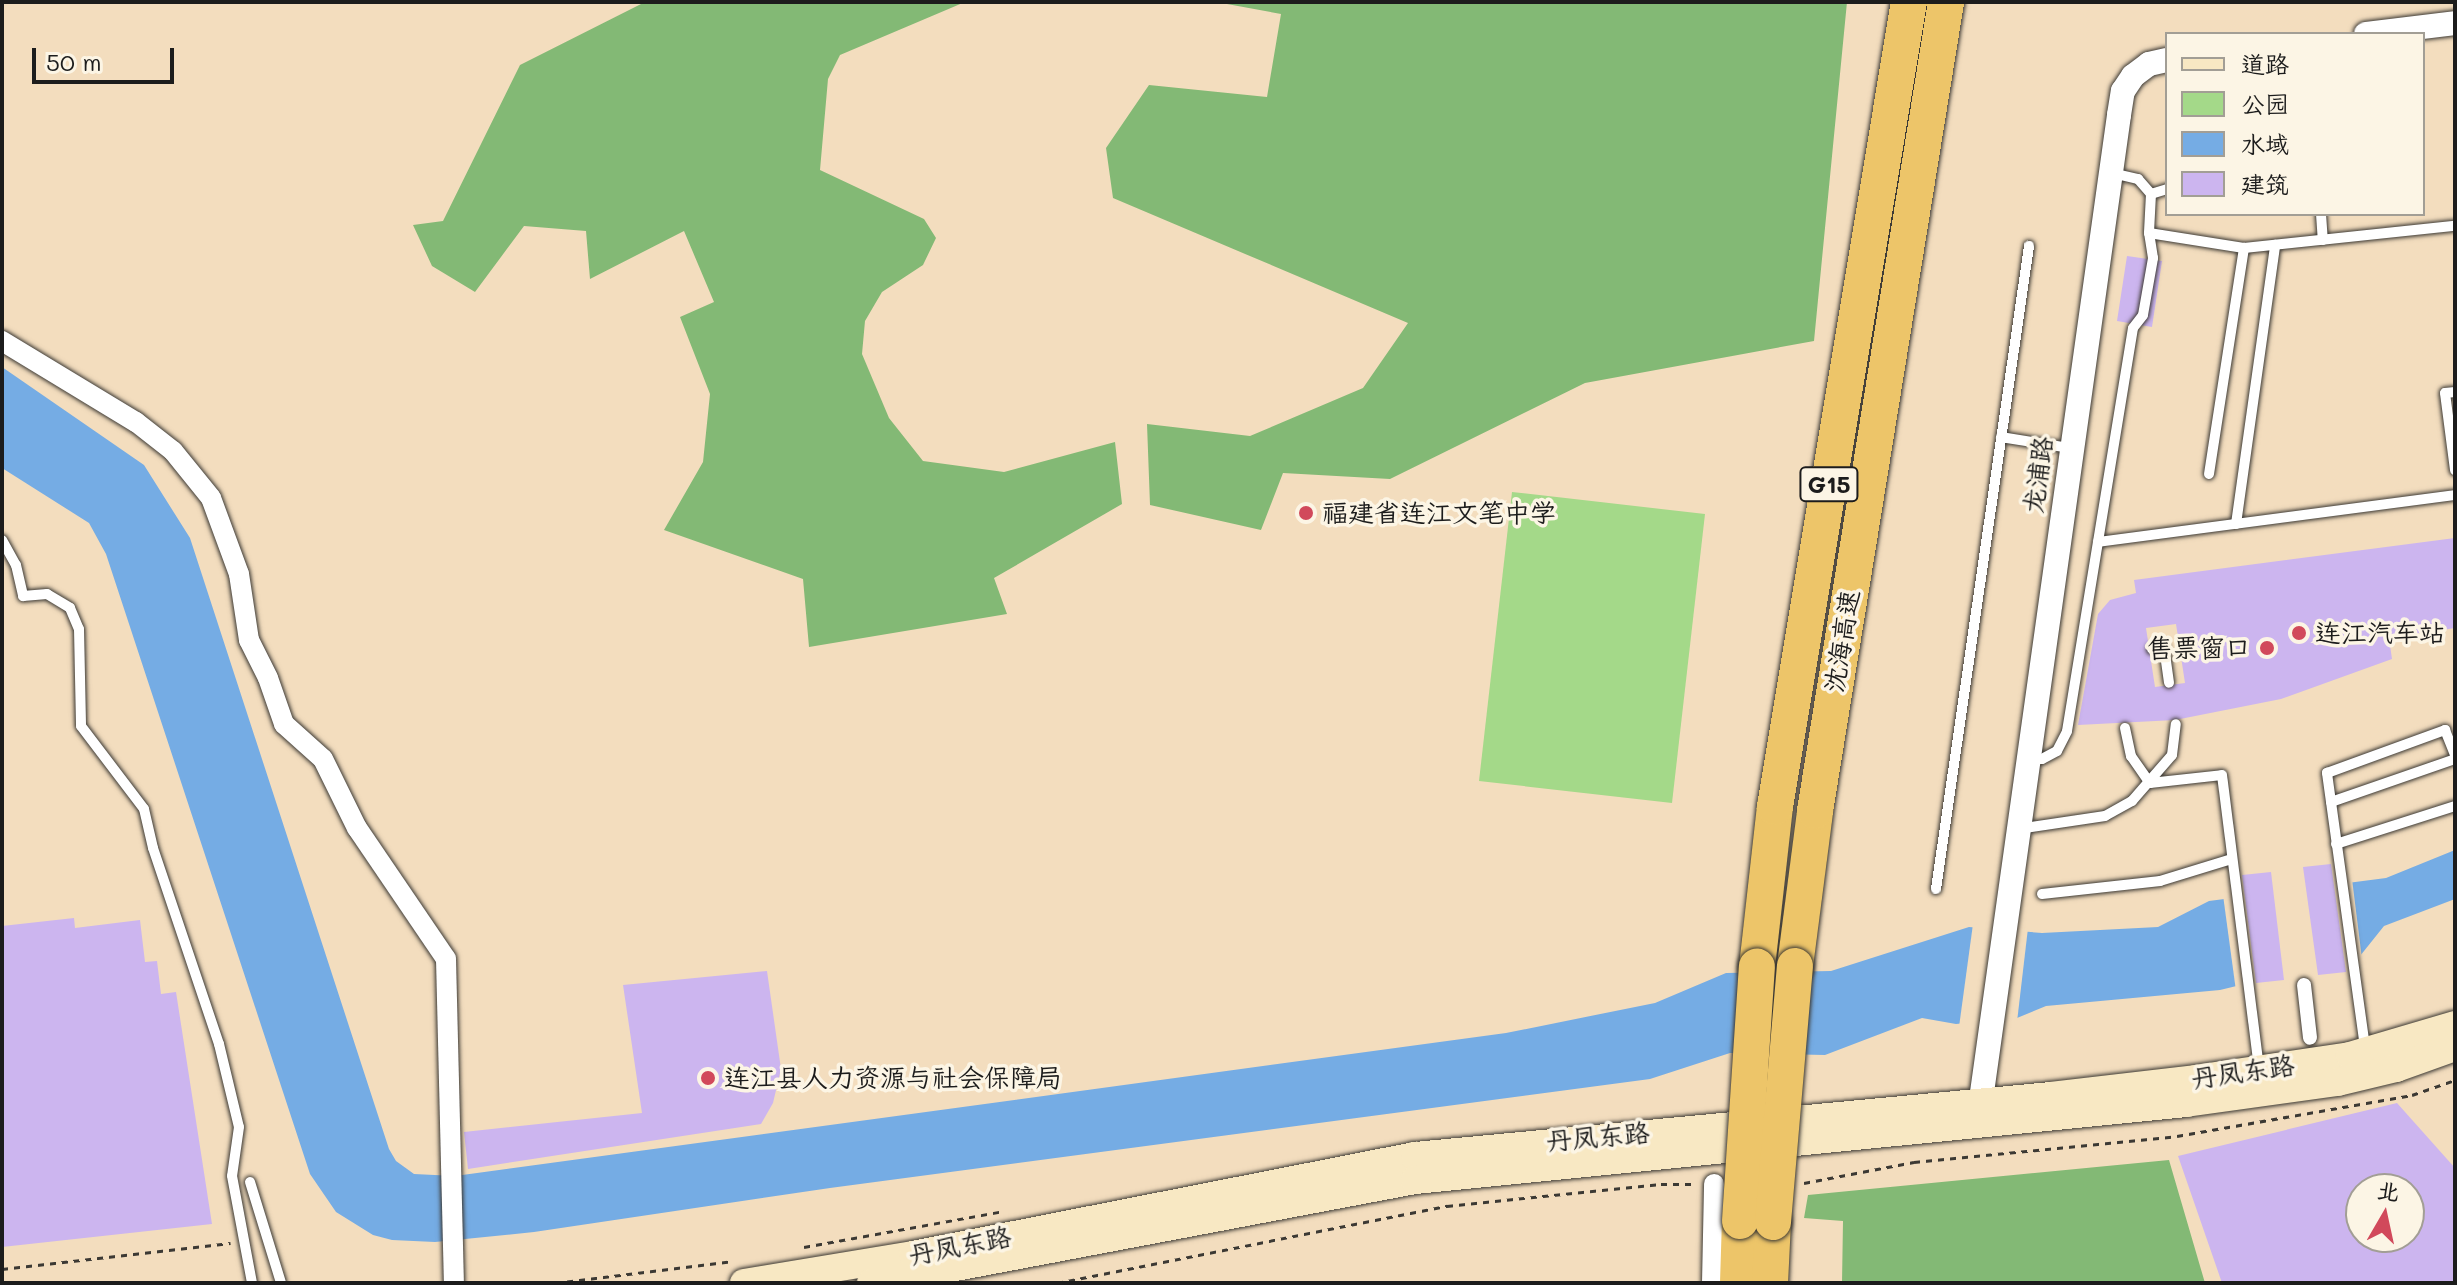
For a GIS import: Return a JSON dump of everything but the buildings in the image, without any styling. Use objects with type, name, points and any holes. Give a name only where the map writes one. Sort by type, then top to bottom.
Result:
[{"type":"highway","name":"沈海高速","points":[[1738,1283],[1757,967],[1775,807],[1909,2]]},
{"type":"highway","name":"沈海高速","points":[[1770,1283],[1795,966],[1817,796],[1946,2]]},
{"type":"main road","name":"丹凤东路","points":[[871,1283],[1415,1180],[1979,1114],[2366,1052],[2455,1025]]},
{"type":"main road","name":"丹凤东路","points":[[744,1283],[928,1252],[1415,1156],[1979,1114],[2186,1103],[2338,1082],[2396,1068],[2455,1047]]},
{"type":"street","points":[[2382,32],[2455,23]]},
{"type":"street","name":"龙浦路","points":[[1979,1114],[2016,829],[2110,172],[2127,83],[2140,69],[2165,61]]},
{"type":"street","points":[[2,341],[136,422],[173,451],[211,498],[239,574],[249,640],[268,678],[284,724],[323,759],[357,828],[446,959],[454,1283]]},
{"type":"street","points":[[2304,985],[2310,1038]]},
{"type":"street","points":[[1712,1283],[1714,1184]]},
{"type":"lane","points":[[2026,761],[2042,759],[2057,751],[2067,731],[2133,328],[2143,315],[2153,258],[2149,233],[2151,194],[2138,179],[2110,172]]},
{"type":"lane","points":[[2151,194],[2165,190]]},
{"type":"lane","points":[[2321,216],[2323,240]]},
{"type":"lane","points":[[2149,233],[2244,248],[2455,226]]},
{"type":"lane","points":[[2236,524],[2275,245]]},
{"type":"lane","points":[[1936,889],[2029,246]]},
{"type":"lane","points":[[2209,474],[2244,248]]},
{"type":"lane","points":[[2455,392],[2445,393],[2455,470]]},
{"type":"lane","points":[[2001,437],[2070,448]]},
{"type":"lane","points":[[2098,542],[2455,495]]},
{"type":"lane","points":[[2,540],[16,565],[23,596],[47,594],[70,608],[79,629],[81,726],[144,809],[153,848],[219,1044],[239,1127],[232,1176],[252,1283]]},
{"type":"lane","points":[[2152,649],[2164,647],[2169,683]]},
{"type":"lane","points":[[2016,829],[2105,816],[2132,801],[2172,755],[2176,724]]},
{"type":"lane","points":[[2125,728],[2131,756],[2150,783]]},
{"type":"lane","points":[[2331,802],[2455,757],[2445,730],[2327,773],[2339,868],[2366,1052]]},
{"type":"lane","points":[[2150,783],[2222,775],[2259,1071]]},
{"type":"lane","points":[[2336,844],[2455,806]]},
{"type":"lane","points":[[2042,894],[2160,881],[2232,859]]},
{"type":"lane","points":[[250,1182],[281,1283]]},
{"type":"path","points":[[2,1269],[243,1242]]},
{"type":"green space","points":[[645,2],[965,2],[840,55],[828,79],[820,170],[924,219],[936,238],[923,265],[882,292],[865,321],[862,354],[889,418],[923,461],[1004,472],[1115,442],[1122,504],[994,578],[1007,614],[809,647],[803,579],[664,530],[703,462],[710,394],[680,317],[714,302],[684,231],[590,279],[586,231],[524,226],[475,292],[432,266],[413,225],[443,221],[520,65]]},
{"type":"green space","points":[[1216,2],[1847,2],[1814,341],[1585,383],[1390,479],[1283,473],[1261,530],[1150,505],[1147,424],[1250,436],[1363,388],[1408,323],[1113,198],[1106,148],[1149,85],[1267,97],[1281,14]]},
{"type":"green space","points":[[1512,492],[1705,514],[1672,803],[1479,781]]},
{"type":"green space","points":[[2169,1160],[2205,1283],[1842,1283],[1843,1221],[1804,1218],[1808,1195]]},
{"type":"water","points":[[2,367],[144,465],[190,538],[389,1149],[396,1161],[414,1174],[455,1176],[1506,1033],[1655,1003],[1726,973],[1831,971],[1969,927],[2042,933],[2158,927],[2209,901],[2386,878],[2455,850],[2455,899],[2384,926],[2360,956],[2220,990],[2046,1006],[2017,1018],[1956,1024],[1922,1018],[1825,1055],[1730,1053],[1650,1079],[830,1188],[534,1232],[435,1242],[392,1240],[373,1235],[336,1212],[310,1174],[106,554],[89,523],[2,468]]},
{"type":"pier","points":[[2352,879],[2362,959],[2236,991],[2223,895]]},
{"type":"pier","points":[[1973,924],[2028,928],[2017,1022],[1959,1027]]},
{"type":"place","name":"福建省连江文笔中学","points":[[1306,513]]},
{"type":"place","name":"连江汽车站","points":[[2299,633]]},
{"type":"place","name":"售票窗口","points":[[2267,648]]},
{"type":"place","name":"连江县人力资源与社会保障局","points":[[708,1078]]}]
